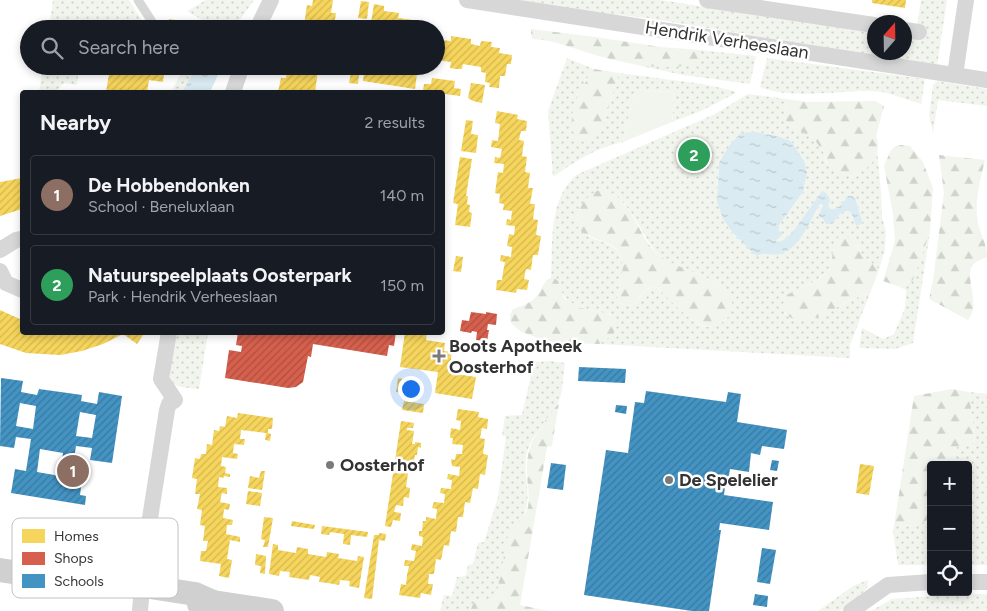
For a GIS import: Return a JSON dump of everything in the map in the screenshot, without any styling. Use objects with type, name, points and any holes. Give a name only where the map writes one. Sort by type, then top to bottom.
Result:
[{"type":"street","points":[[261,20],[271,0]]},
{"type":"street","name":"Hendrik Verheeslaan","points":[[467,0],[987,80]]},
{"type":"street","name":"Hendrik Verheeslaan","points":[[707,0],[781,5],[867,23]]},
{"type":"street","points":[[955,74],[966,0]]},
{"type":"street","points":[[233,90],[239,75]]},
{"type":"street","points":[[0,250],[20,239]]},
{"type":"street","points":[[0,271],[6,283],[20,289]]},
{"type":"street","points":[[150,518],[167,410],[169,404],[175,400],[161,379],[168,335]]},
{"type":"street","points":[[851,611],[888,585],[927,582]]},
{"type":"street","points":[[972,582],[987,582]]},
{"type":"street","points":[[178,595],[195,594],[213,602],[272,611]]},
{"type":"lane","points":[[138,0],[149,11],[153,20]]},
{"type":"green space","points":[[53,0],[129,0],[141,20],[50,20]]},
{"type":"green space","points":[[206,0],[254,0],[240,20],[202,20],[187,11]]},
{"type":"green space","points":[[486,0],[660,0],[867,32],[867,54],[647,18]]},
{"type":"green space","points":[[921,0],[947,0],[937,66],[901,60],[912,60],[912,34],[916,33]]},
{"type":"green space","points":[[531,29],[661,47],[700,50],[700,56],[695,64],[682,66],[655,67],[628,63],[554,42],[533,39]]},
{"type":"green space","points":[[700,50],[756,56],[750,84],[683,75],[632,64],[685,66],[700,56]]},
{"type":"green space","points":[[567,58],[594,69],[584,83],[604,122],[619,73],[703,84],[736,93],[701,111],[672,122],[674,91],[634,92],[623,142],[586,156],[553,177],[548,111]]},
{"type":"green space","points":[[767,58],[925,79],[921,104],[878,91],[800,94],[772,91],[760,87]]},
{"type":"green space","points":[[594,69],[619,73],[604,122],[597,135],[582,142],[576,139],[573,130],[573,111],[579,94]]},
{"type":"green space","points":[[42,75],[78,75],[77,85],[64,83],[57,90],[39,90]]},
{"type":"green space","points":[[180,75],[192,75],[183,90],[172,90]]},
{"type":"green space","points":[[937,81],[987,89],[987,106],[938,100],[933,133],[929,115],[933,85]]},
{"type":"green space","points":[[674,91],[672,122],[623,142],[634,92]]},
{"type":"green space","points":[[748,94],[786,99],[785,119],[788,124],[814,138],[823,151],[827,163],[877,154],[877,150],[882,217],[886,231],[885,249],[879,270],[861,253],[858,245],[833,248],[830,267],[826,273],[814,282],[790,293],[784,313],[801,320],[810,319],[870,293],[850,345],[850,358],[599,344],[609,337],[612,315],[578,307],[566,298],[557,281],[551,278],[552,236],[556,210],[567,185],[576,175],[715,114]],"holes":[[[763,133],[791,141],[805,162],[807,173],[803,192],[777,228],[781,232],[775,241],[782,241],[791,234],[822,191],[828,207],[831,209],[838,208],[848,196],[856,200],[863,222],[856,226],[851,212],[846,211],[841,213],[832,224],[818,217],[823,205],[820,204],[803,234],[779,254],[762,253],[757,256],[753,253],[731,231],[722,214],[717,190],[719,163]],[[603,189],[621,200],[628,208],[651,245],[662,258],[712,280],[727,293],[728,317],[718,325],[708,327],[698,323],[688,317],[661,291],[653,286],[631,305],[622,304],[617,298],[623,269],[619,252],[606,243],[583,233],[578,227],[576,218]]]},
{"type":"green space","points":[[786,99],[807,102],[875,101],[884,106],[876,136],[878,150],[872,163],[862,172],[848,175],[830,169],[823,151],[814,139],[788,124],[785,119]]},
{"type":"green space","points":[[901,145],[910,146],[923,162],[933,188],[930,232],[913,280],[900,287],[883,281],[895,241],[893,214],[884,166],[894,147]]},
{"type":"green space","points":[[939,155],[985,160],[978,192],[977,215],[987,257],[976,262],[972,267],[970,281],[973,305],[972,313],[968,320],[929,299],[944,193]]},
{"type":"green space","points":[[603,189],[614,194],[622,202],[646,240],[661,257],[711,280],[728,292],[732,299],[732,305],[730,313],[725,320],[717,326],[708,327],[698,323],[689,318],[658,288],[653,286],[631,305],[622,304],[617,298],[622,271],[621,256],[608,243],[582,232],[577,226],[577,217],[584,202],[593,193]]},
{"type":"green space","points":[[930,232],[913,343],[895,349],[859,348],[862,328],[883,339],[894,334],[905,308],[906,290],[900,287],[913,280]]},
{"type":"green space","points":[[844,235],[855,241],[861,253],[879,270],[870,293],[853,299],[819,316],[810,319],[793,319],[783,310],[786,296],[815,282],[825,274],[831,263],[834,244],[839,237]]},
{"type":"green space","points":[[553,277],[558,281],[564,298],[581,308],[615,317],[616,326],[614,333],[599,344],[547,342],[520,331],[511,323],[510,315],[513,309],[533,300],[549,278]]},
{"type":"green space","points":[[176,335],[208,335],[199,389],[175,385],[170,376],[170,361]]},
{"type":"green space","points":[[550,361],[565,363],[559,401],[553,412],[534,436],[528,450],[526,458],[526,509],[523,517],[517,524],[496,597],[494,600],[475,600],[470,611],[440,611],[444,595],[452,596],[457,577],[466,576],[468,565],[473,564],[478,543],[484,542],[498,497],[506,436],[502,436],[505,416],[522,415],[534,362]]},
{"type":"green space","points":[[952,389],[969,392],[975,443],[957,447],[955,461],[927,461],[927,520],[909,526],[894,526],[914,396]]},
{"type":"green space","points":[[969,392],[987,394],[987,565],[972,565],[972,461],[954,461],[956,447],[975,442]]},
{"type":"green space","points":[[559,403],[552,446],[547,447],[520,605],[548,611],[470,611],[475,600],[494,600],[496,597],[508,535],[528,507],[527,461],[529,451],[536,434]]},
{"type":"green space","points":[[927,520],[927,565],[898,565],[893,532],[894,526],[918,524]]},
{"type":"green space","points":[[868,580],[867,588],[856,600],[840,611],[818,611],[853,586]]},
{"type":"green space","points":[[987,594],[987,611],[871,611],[892,599]]},
{"type":"water","points":[[192,75],[218,75],[211,90],[183,90]]},
{"type":"water","points":[[755,132],[791,141],[805,162],[807,173],[803,192],[777,228],[783,234],[775,241],[782,241],[791,234],[822,191],[826,193],[830,200],[828,207],[831,209],[838,208],[848,196],[852,196],[856,200],[863,223],[856,226],[851,212],[846,211],[841,213],[832,224],[826,224],[823,219],[818,217],[823,205],[820,204],[794,246],[780,254],[757,256],[753,253],[732,232],[723,219],[717,201],[719,163],[729,146],[741,133]]},
{"type":"building: Homes","points":[[313,0],[333,0],[331,13],[336,13],[335,20],[305,20],[307,5],[312,6]]},
{"type":"building: Homes","points":[[872,0],[906,0],[905,8],[872,3]]},
{"type":"building: Homes","points":[[361,1],[369,2],[367,19],[358,18]]},
{"type":"building: Homes","points":[[374,4],[384,6],[384,11],[399,13],[398,18],[413,20],[371,20]]},
{"type":"building: Homes","points":[[451,36],[471,39],[471,44],[480,46],[481,41],[492,42],[491,47],[500,48],[499,53],[512,55],[511,64],[507,64],[505,76],[500,76],[499,88],[489,87],[490,83],[485,82],[486,73],[481,72],[481,67],[463,64],[462,69],[456,69],[450,68],[451,62],[445,61],[445,40],[451,41]]},
{"type":"building: Homes","points":[[109,75],[164,75],[163,82],[149,80],[147,90],[106,90]]},
{"type":"building: Homes","points":[[286,75],[317,75],[315,90],[278,90],[281,78],[286,78]]},
{"type":"building: Homes","points":[[350,75],[359,75],[358,84],[349,83]]},
{"type":"building: Homes","points":[[364,75],[417,75],[415,89],[363,81]]},
{"type":"building: Homes","points":[[432,78],[455,81],[454,88],[461,89],[460,96],[445,94],[445,90],[423,90],[424,84],[431,84]]},
{"type":"building: Homes","points":[[471,83],[485,85],[482,103],[468,98]]},
{"type":"building: Homes","points":[[497,111],[518,115],[517,119],[527,121],[526,131],[521,131],[519,140],[524,141],[522,156],[527,157],[525,172],[530,173],[528,188],[533,188],[530,204],[535,204],[533,219],[538,220],[536,235],[541,236],[538,255],[533,255],[531,270],[526,269],[524,279],[529,280],[527,290],[517,289],[516,293],[496,290],[497,280],[502,280],[505,262],[500,261],[501,255],[511,257],[512,247],[507,246],[509,234],[514,235],[515,226],[506,225],[507,219],[511,220],[512,211],[503,210],[504,204],[499,203],[500,194],[495,193],[498,172],[503,173],[504,164],[494,163],[495,157],[500,158],[502,149],[491,147],[492,140],[498,141],[500,124],[495,123]]},
{"type":"building: Homes","points":[[466,120],[473,121],[471,134],[478,135],[476,153],[461,151]]},
{"type":"building: Homes","points":[[460,157],[472,159],[466,196],[468,196],[467,204],[470,205],[469,212],[472,213],[470,227],[455,225],[458,204],[453,203]]},
{"type":"building: Homes","points":[[20,178],[20,210],[0,216],[0,182]]},
{"type":"building: Homes","points":[[456,256],[463,257],[461,272],[453,271]]},
{"type":"building: Homes","points":[[0,310],[20,319],[20,335],[121,335],[82,351],[60,355],[26,353],[0,344]]},
{"type":"building: Homes","points":[[124,335],[143,335],[137,344]]},
{"type":"building: Homes","points":[[405,335],[427,335],[426,340],[445,343],[444,351],[452,352],[449,373],[476,377],[472,399],[435,393],[438,372],[400,367]]},
{"type":"building: Homes","points":[[398,378],[413,381],[411,394],[396,392]]},
{"type":"building: Homes","points":[[404,401],[424,404],[423,413],[402,410]]},
{"type":"building: Homes","points":[[458,409],[479,412],[478,417],[488,419],[487,429],[482,428],[480,438],[485,439],[483,454],[488,455],[485,475],[480,474],[478,489],[473,488],[470,503],[465,502],[463,517],[458,517],[456,532],[451,531],[449,546],[444,545],[441,560],[436,559],[434,574],[429,574],[428,584],[433,584],[431,595],[421,593],[420,598],[399,595],[401,584],[406,585],[409,566],[404,566],[405,560],[414,561],[416,551],[411,550],[412,544],[422,546],[423,537],[419,536],[419,531],[422,531],[423,521],[426,521],[426,517],[436,519],[437,509],[432,508],[434,502],[444,503],[445,494],[440,493],[441,488],[451,489],[452,480],[447,479],[448,474],[459,476],[460,467],[452,466],[451,459],[455,460],[456,454],[462,454],[463,445],[452,444],[453,438],[450,438],[451,428],[460,430],[461,421],[456,420]]},
{"type":"building: Homes","points":[[238,413],[273,418],[272,429],[268,429],[268,433],[271,434],[270,441],[265,440],[266,433],[241,430],[240,439],[245,439],[244,445],[234,444],[233,453],[238,454],[237,459],[222,457],[221,466],[226,467],[225,473],[230,474],[230,477],[219,477],[218,487],[227,488],[227,494],[222,493],[220,502],[230,504],[229,510],[224,509],[223,518],[233,520],[232,525],[227,525],[226,534],[240,537],[240,542],[230,540],[227,559],[232,560],[229,578],[219,576],[221,564],[200,561],[201,551],[206,551],[208,541],[203,541],[205,526],[200,525],[202,510],[197,509],[200,494],[195,494],[197,479],[192,478],[195,458],[200,459],[201,454],[206,454],[207,444],[212,445],[214,430],[219,431],[220,426],[225,427],[227,416],[237,418]]},
{"type":"building: Homes","points":[[401,421],[414,423],[413,428],[407,428],[407,430],[414,431],[412,444],[415,444],[415,442],[421,443],[421,448],[418,447],[413,467],[409,467],[406,487],[410,488],[409,498],[404,497],[403,506],[396,505],[394,512],[401,513],[400,521],[393,520],[391,527],[385,526]]},
{"type":"building: Homes","points":[[860,464],[874,466],[869,495],[856,493]]},
{"type":"building: Homes","points":[[261,471],[265,471],[262,490],[248,488],[250,476],[259,478]]},
{"type":"building: Homes","points":[[248,491],[262,493],[260,506],[246,504]]},
{"type":"building: Homes","points":[[264,517],[273,518],[268,547],[263,547],[265,540],[261,539]]},
{"type":"building: Homes","points":[[292,521],[315,525],[314,529],[291,526]]},
{"type":"building: Homes","points":[[322,526],[368,532],[367,537],[351,535],[350,545],[343,544],[344,534],[330,532],[329,535],[321,534]]},
{"type":"building: Homes","points":[[379,533],[386,534],[385,541],[379,540],[372,599],[364,598],[374,535],[379,535]]},
{"type":"building: Homes","points":[[273,544],[278,545],[278,550],[296,553],[297,547],[308,549],[308,554],[326,557],[327,552],[339,554],[338,558],[357,561],[358,556],[364,557],[359,588],[349,586],[350,581],[340,580],[339,585],[319,582],[320,577],[310,575],[309,580],[289,577],[290,572],[280,571],[279,576],[269,574]]},
{"type":"building: Homes","points":[[256,554],[266,556],[265,574],[260,573],[261,566],[255,565]]},
{"type":"building: Shops","points":[[471,312],[497,314],[496,325],[488,324],[487,341],[476,340],[477,332],[460,331],[462,320],[469,321]]},
{"type":"building: Shops","points":[[238,335],[396,335],[394,346],[389,345],[387,356],[313,344],[311,357],[308,356],[303,382],[296,387],[288,388],[225,378],[229,350],[241,352],[242,346],[236,345]]},
{"type":"building: Schools","points":[[579,367],[626,369],[625,383],[578,381]]},
{"type":"building: Schools","points":[[1,378],[23,381],[21,392],[37,395],[39,389],[82,395],[81,401],[97,404],[99,392],[122,396],[112,463],[90,460],[92,448],[76,446],[71,478],[82,480],[80,495],[86,496],[85,505],[11,493],[15,469],[26,471],[31,439],[16,437],[14,448],[0,446]],"holes":[[[20,403],[36,406],[33,429],[16,426]],[[80,412],[96,415],[92,438],[76,436]],[[40,449],[63,453],[60,476],[37,472]]]},
{"type":"building: Schools","points":[[646,391],[726,402],[728,392],[741,394],[737,422],[787,430],[784,449],[762,446],[760,455],[751,453],[749,472],[730,469],[724,495],[773,502],[769,530],[720,523],[719,530],[721,530],[709,611],[692,611],[584,595],[606,450],[628,453],[635,402],[644,403]]},
{"type":"building: Schools","points":[[616,405],[627,406],[626,414],[615,412]]},
{"type":"building: Schools","points":[[772,460],[779,461],[777,471],[770,470]]},
{"type":"building: Schools","points":[[551,463],[566,465],[563,490],[547,488]]},
{"type":"building: Schools","points":[[762,548],[776,550],[770,584],[757,582]]},
{"type":"building: Schools","points":[[755,594],[768,596],[767,607],[753,605]]},
{"type":"place","name":"Natuurspeelplaats Oosterpark","points":[[694,155]]},
{"type":"place","name":"Boots Apotheek Oosterhof","points":[[439,356]]},
{"type":"place","name":"Oosterhof","points":[[330,465]]},
{"type":"place","name":"De Hobbendonken","points":[[73,471]]},
{"type":"place","name":"De Spelelier","points":[[669,480]]}]
